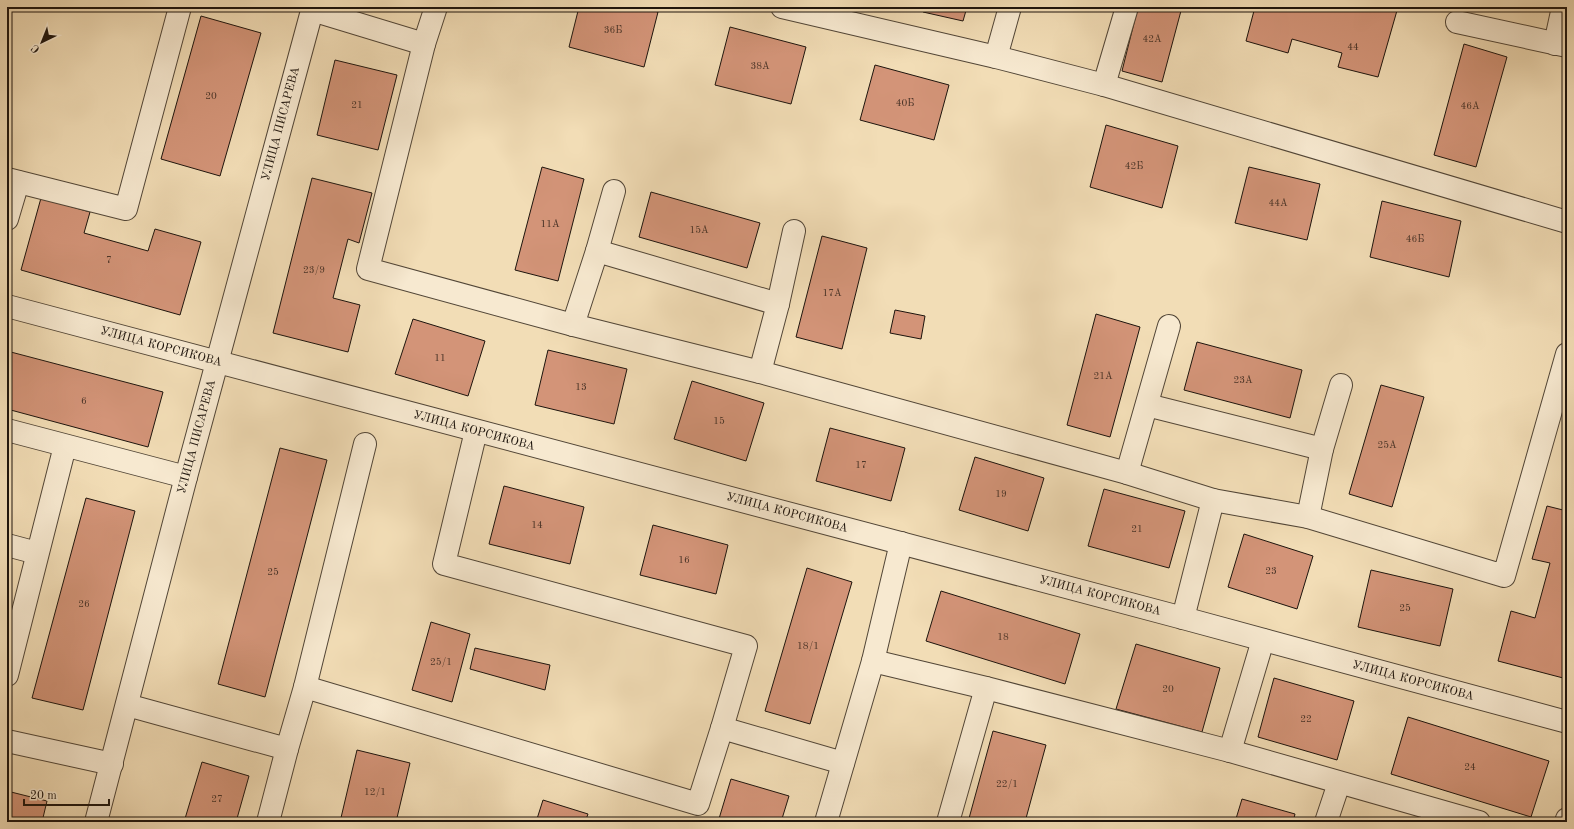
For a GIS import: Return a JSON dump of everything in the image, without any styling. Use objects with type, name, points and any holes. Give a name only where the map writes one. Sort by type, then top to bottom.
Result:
[{"type":"street","points":[[7,219],[12,181],[126,209],[180,7]]},
{"type":"street","points":[[436,7],[424,44],[368,269],[573,325],[760,372],[1127,473],[1213,500],[1308,517],[1504,576],[1567,354]]},
{"type":"street","points":[[782,7],[996,57],[1104,85],[1567,222]]},
{"type":"street","points":[[996,57],[1010,7]]},
{"type":"street","points":[[1104,85],[1127,7]]},
{"type":"street","points":[[1457,22],[1561,45],[1563,7]]},
{"type":"street","points":[[312,9],[424,44]]},
{"type":"street","name":"УЛИЦА ПИСАРЕВА","points":[[96,822],[186,477],[312,9]]},
{"type":"street","points":[[573,325],[597,251],[614,190]]},
{"type":"street","points":[[760,372],[778,304],[794,231]]},
{"type":"street","points":[[597,251],[778,304]]},
{"type":"street","name":"УЛИЦА КОРСИКОВА","points":[[7,306],[1183,618],[1567,722]]},
{"type":"street","points":[[1127,473],[1169,326]]},
{"type":"street","points":[[1308,517],[1322,449],[1341,385]]},
{"type":"street","points":[[1147,405],[1322,449]]},
{"type":"street","points":[[7,430],[186,477]]},
{"type":"street","points":[[305,687],[698,804],[746,646],[444,564],[476,431]]},
{"type":"street","points":[[268,822],[287,748],[305,687],[365,444]]},
{"type":"street","points":[[7,675],[65,446]]},
{"type":"street","points":[[1183,618],[1213,500]]},
{"type":"street","points":[[826,822],[873,661],[901,544]]},
{"type":"street","points":[[7,545],[37,553]]},
{"type":"street","points":[[1230,751],[1263,640]]},
{"type":"street","points":[[873,661],[986,688],[1230,751],[1339,783],[1447,818],[1479,822]]},
{"type":"street","points":[[948,822],[986,688]]},
{"type":"street","points":[[127,705],[287,748]]},
{"type":"street","points":[[722,728],[843,763]]},
{"type":"street","points":[[7,741],[112,764]]},
{"type":"street","points":[[1326,822],[1339,783]]},
{"type":"building","points":[[579,7],[639,7],[658,12],[644,67],[569,47]]},
{"type":"building","points":[[924,7],[967,7],[963,21],[923,12]]},
{"type":"building","points":[[1138,7],[1182,7],[1162,82],[1122,71]]},
{"type":"building","points":[[1255,7],[1398,7],[1378,77],[1338,67],[1342,53],[1292,39],[1288,53],[1246,41]]},
{"type":"building","points":[[201,16],[261,33],[220,176],[161,159]]},
{"type":"building","points":[[730,27],[806,47],[791,104],[715,85]]},
{"type":"building","points":[[1464,44],[1507,57],[1476,167],[1434,155]]},
{"type":"building","points":[[335,60],[397,75],[378,150],[317,135]]},
{"type":"building","points":[[875,65],[949,85],[934,140],[860,120]]},
{"type":"building","points":[[1106,125],[1178,146],[1162,208],[1090,187]]},
{"type":"building","points":[[542,167],[584,179],[558,281],[515,270]]},
{"type":"building","points":[[1249,167],[1320,184],[1307,240],[1235,223]]},
{"type":"building","points":[[312,178],[372,193],[359,243],[348,239],[333,298],[360,305],[348,352],[273,333]]},
{"type":"building","points":[[651,192],[760,223],[747,268],[639,237]]},
{"type":"building","points":[[41,198],[90,212],[84,233],[148,251],[155,229],[201,242],[180,315],[21,270]]},
{"type":"building","points":[[1382,201],[1461,221],[1449,277],[1370,257]]},
{"type":"building","points":[[822,236],[867,248],[842,349],[796,337]]},
{"type":"building","points":[[895,310],[925,316],[921,339],[890,333]]},
{"type":"building","points":[[1096,314],[1140,327],[1110,437],[1067,425]]},
{"type":"building","points":[[413,319],[485,341],[468,396],[395,374]]},
{"type":"building","points":[[1197,342],[1302,370],[1290,418],[1184,390]]},
{"type":"building","points":[[548,350],[627,369],[614,424],[535,405]]},
{"type":"building","points":[[7,351],[163,392],[148,447],[7,409]]},
{"type":"building","points":[[692,381],[764,403],[746,461],[674,439]]},
{"type":"building","points":[[1381,385],[1424,397],[1392,507],[1349,494]]},
{"type":"building","points":[[830,428],[905,448],[891,501],[816,481]]},
{"type":"building","points":[[280,448],[327,460],[265,697],[218,684]]},
{"type":"building","points":[[975,457],[1044,478],[1028,531],[959,510]]},
{"type":"building","points":[[504,486],[584,507],[570,564],[489,544]]},
{"type":"building","points":[[1104,489],[1185,511],[1169,568],[1088,546]]},
{"type":"building","points":[[86,498],[135,511],[83,710],[32,698]]},
{"type":"building","points":[[1547,506],[1567,511],[1567,679],[1498,661],[1511,611],[1535,618],[1550,563],[1532,559]]},
{"type":"building","points":[[653,525],[728,545],[716,594],[640,575]]},
{"type":"building","points":[[1244,534],[1313,556],[1297,609],[1228,587]]},
{"type":"building","points":[[807,568],[852,582],[810,724],[765,711]]},
{"type":"building","points":[[1371,570],[1453,589],[1440,646],[1358,627]]},
{"type":"building","points":[[941,591],[1080,634],[1065,684],[926,641]]},
{"type":"building","points":[[431,622],[470,634],[452,702],[412,690]]},
{"type":"building","points":[[1136,644],[1220,668],[1202,732],[1116,709]]},
{"type":"building","points":[[475,648],[550,665],[545,690],[470,669]]},
{"type":"building","points":[[1274,678],[1354,701],[1337,760],[1258,737]]},
{"type":"building","points":[[1408,717],[1549,761],[1531,817],[1391,774]]},
{"type":"building","points":[[993,731],[1046,745],[1025,822],[968,822]]},
{"type":"building","points":[[357,750],[410,763],[396,822],[340,822]]},
{"type":"building","points":[[202,762],[249,776],[236,822],[184,822]]},
{"type":"building","points":[[731,779],[789,796],[781,822],[718,822]]},
{"type":"building","points":[[7,791],[47,801],[42,822],[7,822]]},
{"type":"building","points":[[1242,799],[1295,814],[1293,822],[1235,822]]},
{"type":"building","points":[[543,800],[588,814],[585,822],[536,822]]}]
